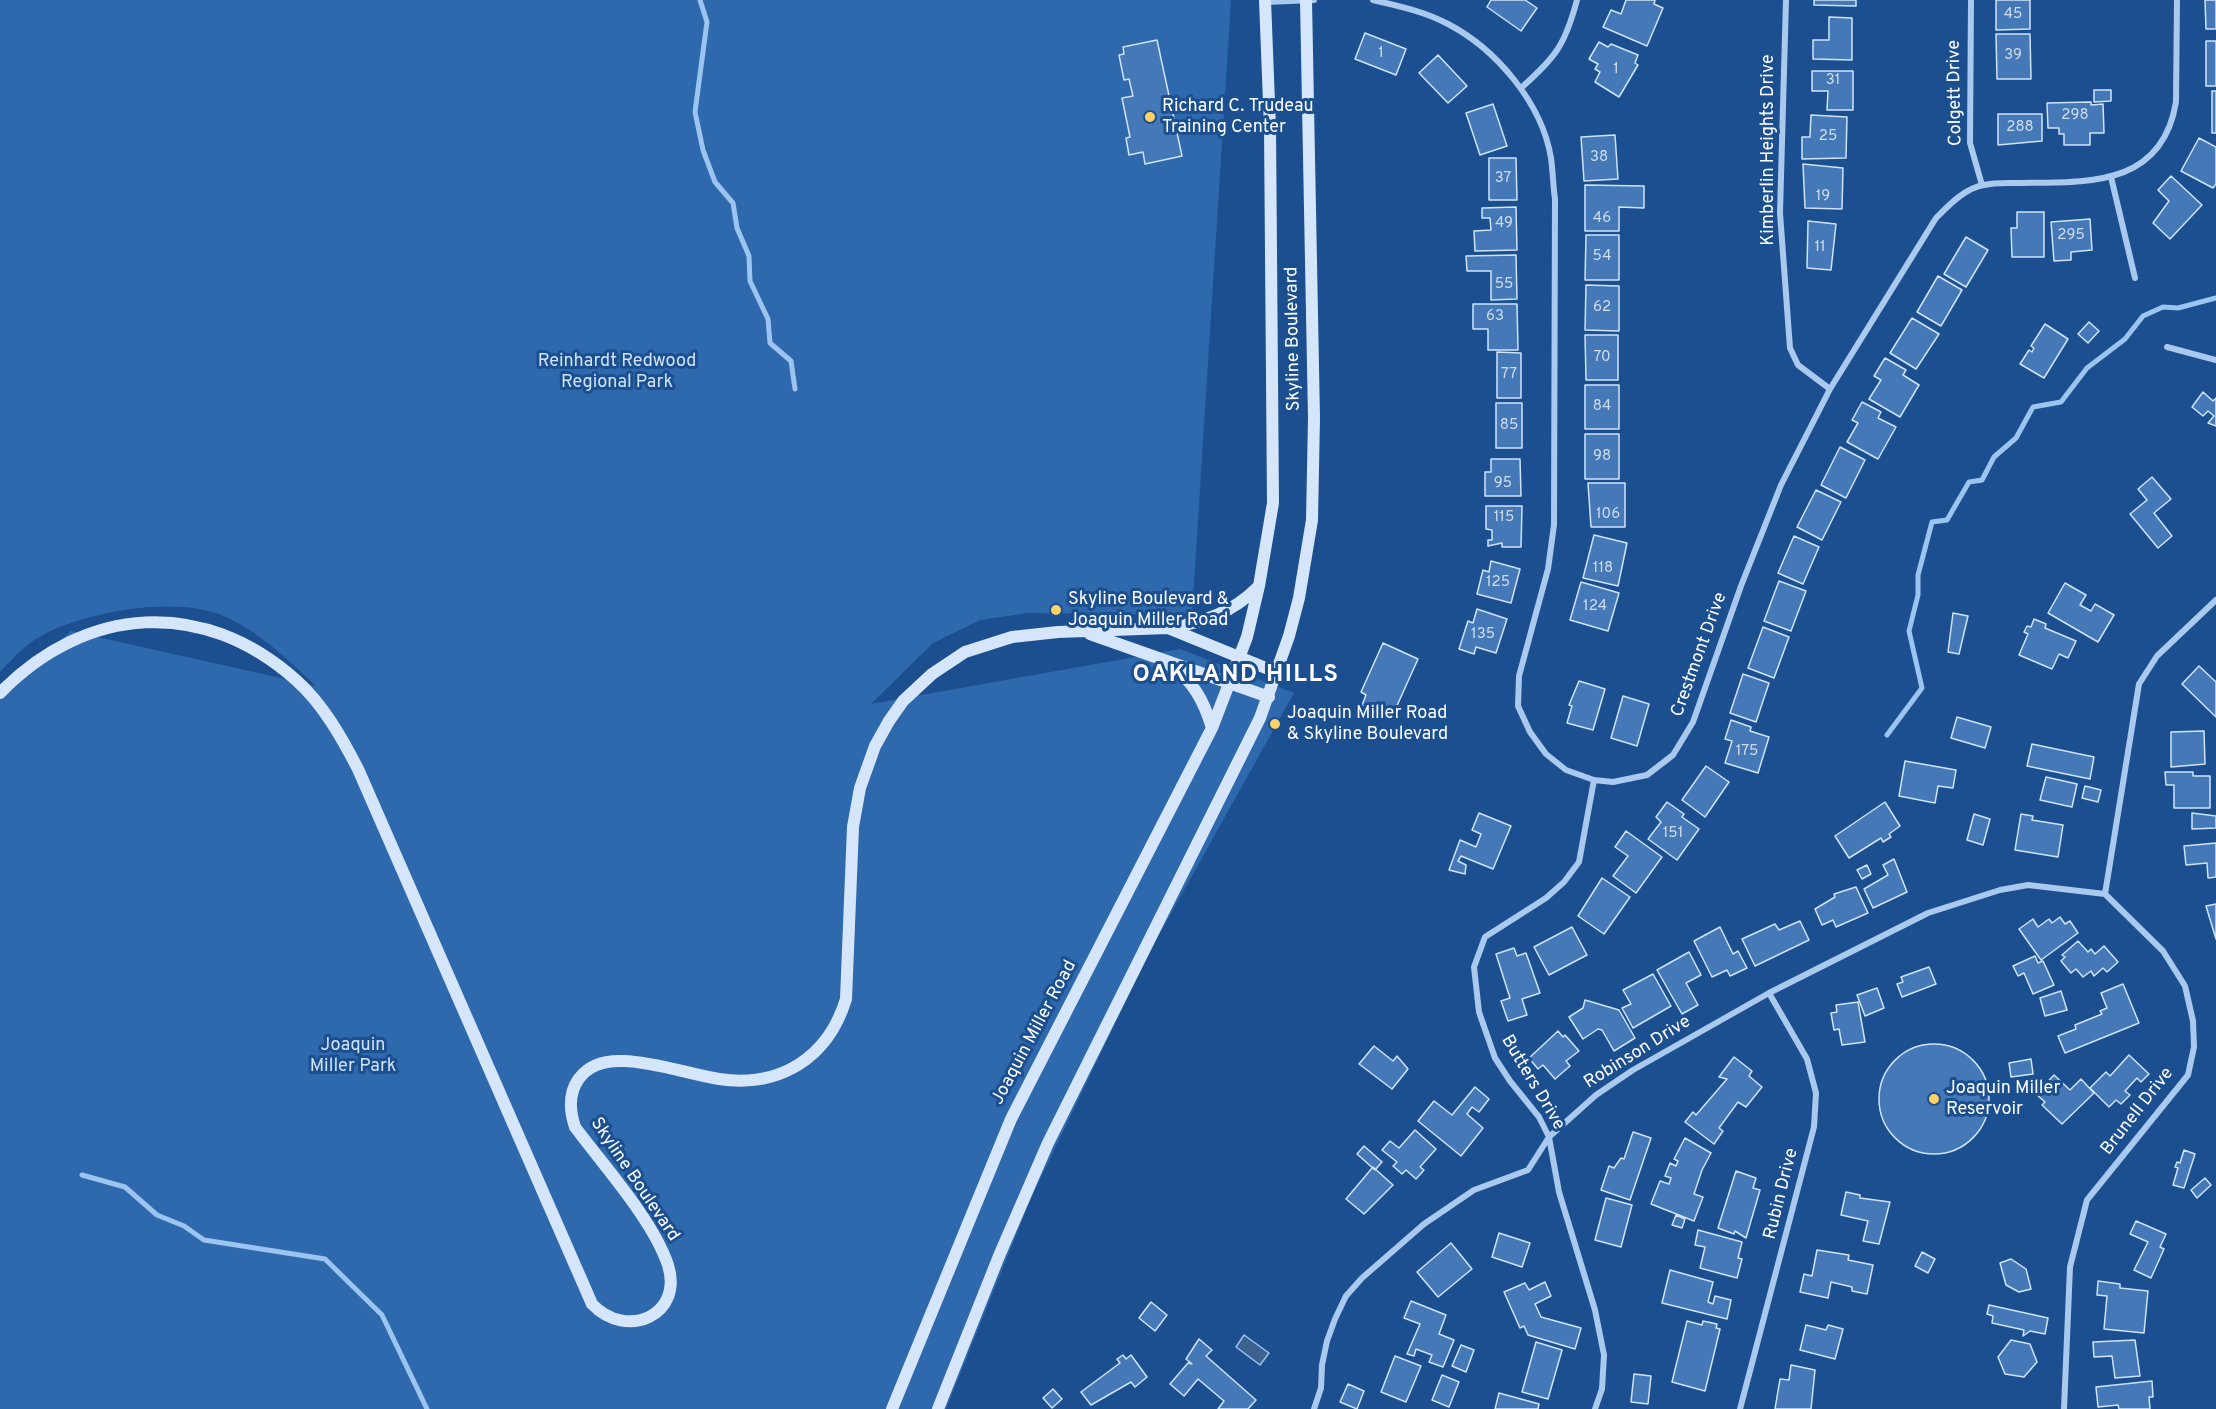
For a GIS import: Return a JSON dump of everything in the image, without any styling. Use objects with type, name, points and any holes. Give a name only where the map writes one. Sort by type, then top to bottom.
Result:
[{"type":"main road","name":"Skyline Boulevard","points":[[1083,632],[1269,697],[1278,674],[1299,598],[1312,520],[1314,418],[1306,0]]},
{"type":"main road","name":"Skyline Boulevard","points":[[1231,682],[1259,586],[1273,503],[1270,128],[1265,1]]},
{"type":"main road","points":[[1168,628],[1224,614],[1259,586]]},
{"type":"main road","name":"Skyline Boulevard","points":[[0,693],[24,669],[57,646],[98,630],[142,621],[182,624],[223,635],[267,657],[297,681],[333,726],[358,769],[592,1304],[603,1316],[631,1323],[645,1320],[663,1305],[669,1294],[669,1267],[649,1228],[575,1127],[570,1102],[576,1082],[592,1066],[605,1062],[625,1061],[718,1079],[756,1079],[793,1069],[821,1048],[841,1014],[846,999],[856,805],[875,746],[903,701],[920,685],[965,652],[1012,637],[1168,628],[1278,674]]},
{"type":"main road","points":[[1160,659],[1188,680],[1197,692],[1212,728]]},
{"type":"main road","name":"Joaquin Miller Road","points":[[892,1409],[1011,1119],[1212,728],[1231,682]]},
{"type":"main road","points":[[938,1409],[1048,1143],[1269,697]]},
{"type":"street","points":[[1265,1],[1314,0]]},
{"type":"street","name":"Crestmont Drive","points":[[1373,0],[1419,11],[1448,24],[1475,42],[1521,88],[1536,114],[1551,156],[1555,200],[1554,525],[1548,569],[1519,676],[1518,706],[1530,732],[1546,754],[1566,770],[1594,780],[1613,782],[1647,775],[1673,755],[1688,731],[1781,485],[1830,389],[1936,218],[1951,202],[1982,185],[2084,182],[2130,171],[2152,154],[2174,117],[2178,73],[2177,0]]},
{"type":"street","points":[[1521,88],[1545,67],[1568,35],[1577,0]]},
{"type":"street","name":"Kimberlin Heights Drive","points":[[1786,0],[1780,213],[1790,348],[1798,365],[1830,389]]},
{"type":"street","name":"Colgett Drive","points":[[1971,0],[1970,143],[1982,185]]},
{"type":"street","points":[[2111,177],[2135,278]]},
{"type":"street","points":[[2167,347],[2216,360]]},
{"type":"street","points":[[2105,894],[2139,684],[2157,656],[2216,600]]},
{"type":"street","name":"Butters Drive","points":[[1594,780],[1579,862],[1564,882],[1546,898],[1485,937],[1474,967],[1479,1012],[1496,1058],[1510,1081],[1539,1117],[1549,1137],[1559,1192],[1595,1310],[1605,1355],[1602,1389],[1595,1409]]},
{"type":"street","name":"Robinson Drive","points":[[1314,1409],[1321,1388],[1322,1365],[1327,1341],[1346,1296],[1380,1259],[1424,1224],[1474,1190],[1528,1170],[1549,1137],[1596,1095],[1633,1070],[1769,993],[1928,913],[2000,890],[2028,885],[2105,894]]},
{"type":"street","name":"Brunell Drive","points":[[2064,1409],[2070,1268],[2087,1200],[2188,1075],[2194,1047],[2193,1021],[2185,986],[2163,951],[2105,894]]},
{"type":"street","name":"Rubin Drive","points":[[1740,1409],[1758,1334],[1798,1192],[1815,1116],[1816,1093],[1807,1059],[1769,993]]},
{"type":"green space","points":[[0,0],[1231,0],[1192,615],[1028,613],[980,620],[933,643],[871,704],[1180,649],[1294,693],[1150,951],[1031,1198],[946,1409],[0,1409],[0,693],[71,631],[316,686],[274,648],[239,623],[206,610],[183,607],[132,609],[82,619],[60,627],[30,643],[0,672]]},
{"type":"shaded area","points":[[1244,1335],[1269,1353],[1260,1365],[1236,1347]]},
{"type":"building","points":[[1491,0],[1525,0],[1537,8],[1521,31],[1487,7]]},
{"type":"building","points":[[1626,0],[1655,0],[1654,4],[1663,8],[1647,46],[1603,27],[1611,10],[1621,14]]},
{"type":"building","points":[[1814,0],[1856,0],[1856,6],[1814,5]]},
{"type":"building","points":[[1996,0],[2030,0],[2030,29],[1996,30]]},
{"type":"building","points":[[2205,0],[2216,0],[2216,29],[2206,29]]},
{"type":"building","points":[[1829,17],[1852,18],[1852,60],[1813,59],[1813,40],[1829,40]]},
{"type":"building","points":[[1365,33],[1406,49],[1396,75],[1355,59]]},
{"type":"building","points":[[1996,34],[2030,34],[2031,79],[1997,79]]},
{"type":"building","name":"Richard C. Trudeau Training Center","points":[[1157,40],[1182,156],[1145,164],[1143,152],[1129,155],[1126,138],[1130,137],[1122,98],[1133,96],[1129,79],[1124,80],[1119,55],[1124,54],[1123,47]]},
{"type":"building","points":[[2206,41],[2216,41],[2216,86],[2206,86]]},
{"type":"building","points":[[1599,42],[1608,47],[1611,44],[1638,55],[1635,63],[1638,65],[1619,97],[1595,82],[1600,72],[1595,69],[1598,64],[1589,59]]},
{"type":"building","points":[[1438,55],[1467,86],[1448,103],[1419,73]]},
{"type":"building","points":[[1812,71],[1853,71],[1853,110],[1827,110],[1828,91],[1812,91]]},
{"type":"building","points":[[2094,90],[2111,90],[2111,101],[2094,102]]},
{"type":"building","points":[[2212,91],[2216,91],[2216,133],[2212,133]]},
{"type":"building","points":[[2091,102],[2091,105],[2103,104],[2104,133],[2090,133],[2090,145],[2064,145],[2064,134],[2059,134],[2059,128],[2048,128],[2047,103]]},
{"type":"building","points":[[1493,104],[1507,146],[1480,155],[1466,113]]},
{"type":"building","points":[[1998,114],[2042,114],[2042,141],[1998,145]]},
{"type":"building","points":[[1811,115],[1847,117],[1846,158],[1802,159],[1802,137],[1810,137]]},
{"type":"building","points":[[1615,135],[1618,179],[1584,181],[1581,137]]},
{"type":"building","points":[[2199,138],[2216,147],[2216,184],[2213,188],[2181,171]]},
{"type":"building","points":[[1489,158],[1516,158],[1517,200],[1489,200]]},
{"type":"building","points":[[1803,164],[1843,168],[1842,209],[1805,208]]},
{"type":"building","points":[[2171,176],[2202,205],[2170,239],[2153,223],[2169,201],[2158,190]]},
{"type":"building","points":[[1585,185],[1644,186],[1644,208],[1619,207],[1619,231],[1585,231]]},
{"type":"building","points":[[1516,207],[1517,250],[1475,251],[1474,231],[1491,230],[1490,218],[1482,218],[1482,208]]},
{"type":"building","points":[[2017,212],[2044,212],[2044,257],[2012,257],[2011,228],[2017,228]]},
{"type":"building","points":[[2090,219],[2092,250],[2071,252],[2071,260],[2054,261],[2051,222]]},
{"type":"building","points":[[1808,221],[1836,224],[1831,270],[1807,268]]},
{"type":"building","points":[[1586,235],[1619,235],[1619,280],[1585,280]]},
{"type":"building","points":[[1966,237],[1988,250],[1966,287],[1944,274]]},
{"type":"building","points":[[1516,255],[1517,299],[1491,300],[1491,271],[1467,271],[1466,256]]},
{"type":"building","points":[[1938,276],[1962,290],[1941,326],[1917,312]]},
{"type":"building","points":[[1586,285],[1619,286],[1619,331],[1585,330]]},
{"type":"building","points":[[1473,304],[1517,304],[1518,350],[1488,350],[1488,329],[1473,329]]},
{"type":"building","points":[[1912,318],[1939,334],[1916,369],[1890,353]]},
{"type":"building","points":[[2089,322],[2099,331],[2088,343],[2078,334]]},
{"type":"building","points":[[2045,324],[2068,339],[2044,378],[2020,364],[2029,350],[2032,352],[2034,348],[2031,346]]},
{"type":"building","points":[[1585,335],[1618,335],[1618,380],[1586,380]]},
{"type":"building","points":[[1497,352],[1521,353],[1521,398],[1497,398]]},
{"type":"building","points":[[1885,358],[1906,370],[1903,375],[1919,385],[1900,417],[1869,399],[1881,380],[1874,376]]},
{"type":"building","points":[[1585,385],[1619,385],[1619,429],[1585,429]]},
{"type":"building","points":[[2203,392],[2213,401],[2216,398],[2216,426],[2208,423],[2214,416],[2208,411],[2203,416],[2192,407]]},
{"type":"building","points":[[1862,402],[1881,412],[1878,418],[1896,427],[1878,459],[1847,442],[1858,423],[1852,420]]},
{"type":"building","points":[[1496,403],[1522,403],[1522,448],[1496,448]]},
{"type":"building","points":[[1585,434],[1619,434],[1619,479],[1585,479]]},
{"type":"building","points":[[1840,447],[1865,460],[1846,498],[1821,485]]},
{"type":"building","points":[[1491,459],[1520,459],[1521,496],[1485,496],[1485,472],[1491,472]]},
{"type":"building","points":[[2152,477],[2171,499],[2154,513],[2172,536],[2158,548],[2130,514],[2147,500],[2138,489]]},
{"type":"building","points":[[1588,483],[1625,483],[1625,527],[1591,527]]},
{"type":"building","points":[[1816,490],[1841,502],[1822,540],[1797,527]]},
{"type":"building","points":[[1486,506],[1522,506],[1521,547],[1502,547],[1502,543],[1488,546],[1488,540],[1492,540],[1492,530],[1486,529]]},
{"type":"building","points":[[1594,535],[1627,543],[1618,586],[1583,578]]},
{"type":"building","points":[[1794,536],[1819,547],[1803,584],[1778,573]]},
{"type":"building","points":[[1491,561],[1520,569],[1511,603],[1477,594],[1483,570],[1489,572]]},
{"type":"building","points":[[1779,581],[1806,591],[1791,631],[1764,621]]},
{"type":"building","points":[[1581,582],[1619,593],[1608,631],[1570,620]]},
{"type":"building","points":[[2065,583],[2086,595],[2080,605],[2091,611],[2095,604],[2114,615],[2098,642],[2048,613]]},
{"type":"building","points":[[1477,609],[1507,619],[1496,653],[1476,647],[1474,654],[1459,649],[1468,621],[1473,623]]},
{"type":"building","points":[[1953,613],[1968,616],[1959,654],[1948,652]]},
{"type":"building","points":[[2034,619],[2046,624],[2045,628],[2076,641],[2068,658],[2059,654],[2052,669],[2019,655],[2028,634],[2024,632],[2027,626],[2031,627]]},
{"type":"building","points":[[1763,627],[1789,637],[1774,678],[1748,668]]},
{"type":"building","points":[[1383,643],[1418,659],[1391,719],[1362,705],[1366,695],[1361,692]]},
{"type":"building","points":[[2199,666],[2216,682],[2216,717],[2182,684]]},
{"type":"building","points":[[1743,674],[1769,683],[1756,722],[1730,713]]},
{"type":"building","points":[[1579,681],[1605,689],[1593,730],[1567,723],[1572,706],[1569,705]]},
{"type":"building","points":[[1623,696],[1649,704],[1637,746],[1611,738]]},
{"type":"building","points":[[1957,717],[1991,727],[1985,748],[1951,738]]},
{"type":"building","points":[[1731,720],[1751,727],[1750,731],[1769,737],[1758,773],[1725,763],[1732,741],[1725,739]]},
{"type":"building","points":[[2204,731],[2205,764],[2171,767],[2171,732]]},
{"type":"building","points":[[2032,744],[2094,757],[2090,779],[2027,766]]},
{"type":"building","points":[[1905,761],[1956,770],[1953,788],[1938,786],[1935,803],[1899,796]]},
{"type":"building","points":[[1706,766],[1729,782],[1705,817],[1682,800]]},
{"type":"building","points":[[2165,772],[2193,772],[2193,776],[2210,776],[2210,808],[2174,808],[2174,785],[2166,785]]},
{"type":"building","points":[[2046,777],[2077,784],[2072,807],[2040,800]]},
{"type":"building","points":[[2085,786],[2101,790],[2098,802],[2082,798]]},
{"type":"building","points":[[1667,802],[1699,829],[1677,860],[1648,839],[1661,822],[1656,817]]},
{"type":"building","points":[[1885,802],[1900,826],[1889,834],[1891,837],[1883,842],[1881,838],[1849,858],[1835,836]]},
{"type":"building","points":[[1479,813],[1511,826],[1493,869],[1461,856],[1458,861],[1466,865],[1465,874],[1449,870],[1460,840],[1476,847],[1481,834],[1472,830]]},
{"type":"building","points":[[2192,813],[2216,816],[2216,828],[2192,829]]},
{"type":"building","points":[[1974,814],[1990,819],[1983,845],[1967,840]]},
{"type":"building","points":[[2021,814],[2033,816],[2032,820],[2063,825],[2058,857],[2015,850]]},
{"type":"building","points":[[1626,831],[1662,857],[1636,893],[1613,876],[1628,856],[1615,847]]},
{"type":"building","points":[[2216,843],[2216,877],[2208,878],[2207,863],[2186,865],[2184,846]]},
{"type":"building","points":[[1894,859],[1907,892],[1873,908],[1864,889],[1888,875],[1883,865]]},
{"type":"building","points":[[1867,865],[1871,874],[1862,879],[1857,870]]},
{"type":"building","points":[[1602,878],[1630,897],[1604,934],[1578,916]]},
{"type":"building","points":[[1856,887],[1868,913],[1836,927],[1833,920],[1822,925],[1815,909],[1835,897],[1834,894]]},
{"type":"building","points":[[2216,904],[2216,939],[2206,906]]},
{"type":"building","points":[[2060,917],[2065,924],[2070,921],[2078,933],[2041,960],[2019,929],[2033,919],[2038,927],[2049,919],[2052,923]]},
{"type":"building","points":[[1800,921],[1809,940],[1755,966],[1742,939],[1775,924],[1779,930]]},
{"type":"building","points":[[1572,927],[1587,955],[1549,975],[1534,947]]},
{"type":"building","points":[[1720,927],[1733,954],[1738,951],[1747,968],[1730,976],[1727,970],[1712,977],[1694,941]]},
{"type":"building","points":[[2078,941],[2088,952],[2091,949],[2095,954],[2104,946],[2118,962],[2107,972],[2103,968],[2094,976],[2091,971],[2083,977],[2076,969],[2071,973],[2061,961],[2065,957],[2062,955]]},
{"type":"building","points":[[1514,948],[1517,956],[1526,953],[1540,993],[1522,999],[1527,1015],[1508,1021],[1501,1001],[1510,998],[1496,954]]},
{"type":"building","points":[[1689,952],[1701,975],[1686,983],[1698,1005],[1682,1014],[1657,970]]},
{"type":"building","points":[[2035,956],[2038,963],[2043,961],[2054,985],[2033,994],[2024,973],[2018,976],[2013,966]]},
{"type":"building","points":[[1929,967],[1936,984],[1902,997],[1897,984],[1903,982],[1901,977]]},
{"type":"building","points":[[1653,974],[1671,1006],[1633,1028],[1622,1008],[1631,1004],[1623,990]]},
{"type":"building","points":[[2123,984],[2139,1023],[2065,1053],[2058,1036],[2076,1029],[2075,1025],[2102,1014],[2100,1011],[2107,1008],[2101,993]]},
{"type":"building","points":[[1877,988],[1884,1008],[1865,1016],[1857,995]]},
{"type":"building","points":[[2061,991],[2067,1010],[2045,1016],[2040,998]]},
{"type":"building","points":[[1585,1000],[1619,1010],[1635,1038],[1614,1051],[1602,1030],[1598,1029],[1583,1039],[1569,1017],[1583,1008]]},
{"type":"building","points":[[1858,1002],[1865,1042],[1842,1045],[1839,1029],[1834,1030],[1831,1013],[1837,1012],[1836,1005]]},
{"type":"building","points":[[1558,1031],[1563,1037],[1565,1035],[1579,1051],[1566,1061],[1570,1066],[1555,1079],[1543,1065],[1538,1069],[1529,1058]]},
{"type":"building","name":"Joaquin Miller Reservoir","points":[[1934,1044],[1955,1048],[1973,1060],[1985,1078],[1989,1099],[1985,1120],[1973,1138],[1955,1150],[1934,1154],[1913,1150],[1895,1138],[1883,1120],[1879,1099],[1883,1078],[1895,1060],[1913,1048]]},
{"type":"building","points":[[1374,1046],[1393,1061],[1397,1056],[1408,1069],[1392,1089],[1359,1064]]},
{"type":"building","points":[[2129,1055],[2149,1074],[2141,1082],[2137,1078],[2125,1091],[2130,1095],[2121,1104],[2116,1100],[2109,1107],[2090,1088],[2106,1072],[2110,1076]]},
{"type":"building","points":[[1734,1057],[1752,1071],[1749,1076],[1762,1087],[1746,1107],[1738,1102],[1719,1128],[1723,1131],[1714,1144],[1685,1122],[1693,1112],[1696,1115],[1727,1079],[1719,1077]]},
{"type":"building","points":[[2031,1059],[2033,1074],[2011,1077],[2009,1063]]},
{"type":"building","points":[[2054,1075],[2070,1090],[2081,1079],[2094,1093],[2062,1124],[2042,1105],[2045,1102],[2036,1094]]},
{"type":"building","points":[[1475,1087],[1489,1099],[1479,1112],[1472,1107],[1467,1114],[1483,1128],[1461,1156],[1418,1121],[1434,1101],[1452,1115]]},
{"type":"building","points":[[1415,1130],[1436,1149],[1420,1167],[1424,1170],[1416,1179],[1406,1170],[1402,1174],[1393,1166],[1397,1162],[1382,1150],[1390,1141],[1399,1148]]},
{"type":"building","points":[[1633,1132],[1651,1138],[1630,1200],[1601,1190],[1609,1166],[1614,1168],[1621,1158],[1624,1159]]},
{"type":"building","points":[[1685,1138],[1711,1153],[1702,1170],[1694,1194],[1703,1197],[1694,1221],[1651,1204],[1660,1181],[1669,1184],[1671,1178],[1665,1176],[1670,1163],[1676,1166],[1678,1161],[1674,1159]]},
{"type":"building","points":[[1364,1146],[1382,1162],[1375,1170],[1357,1154]]},
{"type":"building","points":[[2184,1150],[2195,1154],[2184,1188],[2173,1185],[2178,1168],[2175,1167],[2177,1162],[2180,1163]]},
{"type":"building","points":[[1373,1167],[1393,1185],[1364,1214],[1346,1199]]},
{"type":"building","points":[[1736,1171],[1756,1178],[1753,1188],[1760,1190],[1746,1238],[1735,1231],[1734,1234],[1718,1228]]},
{"type":"building","points":[[2205,1178],[2211,1185],[2197,1198],[2191,1190]]},
{"type":"building","points":[[1846,1192],[1860,1195],[1860,1198],[1890,1202],[1879,1244],[1863,1241],[1868,1221],[1841,1215]]},
{"type":"building","points":[[1606,1198],[1632,1205],[1621,1247],[1595,1240]]},
{"type":"building","points":[[1676,1215],[1685,1219],[1682,1228],[1672,1225]]},
{"type":"building","points":[[2136,1221],[2166,1234],[2160,1247],[2164,1249],[2151,1278],[2134,1270],[2148,1242],[2130,1234]]},
{"type":"building","points":[[1698,1230],[1742,1242],[1738,1258],[1742,1259],[1737,1278],[1700,1268],[1705,1247],[1695,1245]]},
{"type":"building","points":[[1499,1233],[1530,1243],[1522,1267],[1492,1257]]},
{"type":"building","points":[[1451,1243],[1472,1269],[1438,1297],[1417,1272]]},
{"type":"building","points":[[1817,1250],[1849,1255],[1848,1260],[1873,1265],[1867,1294],[1852,1291],[1852,1287],[1831,1282],[1828,1298],[1800,1292],[1804,1274],[1812,1276]]},
{"type":"building","points":[[1922,1252],[1935,1259],[1928,1273],[1915,1266]]},
{"type":"building","points":[[2011,1259],[2026,1269],[2031,1289],[2019,1292],[2006,1285],[2000,1263]]},
{"type":"building","points":[[1670,1270],[1713,1282],[1708,1302],[1713,1304],[1715,1296],[1731,1300],[1727,1319],[1662,1303]]},
{"type":"building","points":[[2098,1281],[2120,1284],[2120,1288],[2148,1291],[2144,1333],[2104,1329],[2107,1296],[2097,1295]]},
{"type":"building","points":[[1545,1282],[1551,1296],[1535,1304],[1541,1317],[1581,1328],[1575,1349],[1528,1335],[1524,1326],[1520,1328],[1504,1292],[1525,1283],[1529,1290]]},
{"type":"building","points":[[1411,1301],[1446,1315],[1439,1334],[1454,1340],[1443,1367],[1429,1362],[1432,1355],[1416,1349],[1414,1356],[1407,1354],[1420,1324],[1404,1318]]},
{"type":"building","points":[[1151,1302],[1167,1315],[1155,1331],[1139,1318]]},
{"type":"building","points":[[1989,1305],[2048,1318],[2045,1334],[2030,1331],[2023,1336],[2024,1330],[1992,1323],[1993,1316],[1987,1314]]},
{"type":"building","points":[[1687,1321],[1702,1325],[1703,1321],[1717,1324],[1716,1328],[1720,1329],[1705,1391],[1672,1382]]},
{"type":"building","points":[[1806,1325],[1826,1330],[1828,1325],[1843,1329],[1835,1359],[1800,1350]]},
{"type":"building","points":[[1199,1339],[1212,1350],[1206,1356],[1256,1400],[1248,1409],[1218,1409],[1224,1401],[1198,1379],[1184,1396],[1170,1384],[1188,1363],[1192,1364],[1186,1359]]},
{"type":"building","points":[[2011,1340],[2030,1344],[2037,1362],[2024,1377],[2005,1374],[1998,1357]]},
{"type":"building","points":[[2135,1340],[2140,1376],[2115,1378],[2112,1356],[2094,1357],[2093,1342]]},
{"type":"building","points":[[1536,1342],[1562,1350],[1548,1399],[1522,1392]]},
{"type":"building","points":[[1461,1345],[1474,1350],[1466,1372],[1452,1366]]},
{"type":"building","points":[[1123,1355],[1126,1359],[1131,1355],[1147,1377],[1135,1387],[1131,1382],[1091,1405],[1081,1392],[1120,1363],[1117,1359]]},
{"type":"building","points":[[1395,1356],[1421,1366],[1406,1402],[1381,1392]]},
{"type":"building","points":[[1791,1365],[1815,1370],[1811,1409],[1775,1409],[1780,1379],[1789,1380]]},
{"type":"building","points":[[1634,1374],[1651,1376],[1648,1404],[1631,1402]]},
{"type":"building","points":[[1442,1375],[1459,1382],[1449,1407],[1432,1400]]},
{"type":"building","points":[[2152,1381],[2153,1397],[2149,1397],[2150,1409],[2119,1409],[2118,1405],[2098,1407],[2096,1387]]},
{"type":"building","points":[[1348,1384],[1364,1391],[1357,1409],[1340,1402]]},
{"type":"building","points":[[1053,1389],[1062,1399],[1052,1408],[1043,1398]]},
{"type":"building","points":[[1499,1393],[1539,1404],[1538,1409],[1495,1409]]},
{"type":"waterway","points":[[700,0],[707,22],[695,112],[703,150],[715,182],[733,203],[737,228],[749,256],[750,281],[768,319],[770,343],[791,361],[795,389]]},
{"type":"waterway","points":[[1887,735],[1922,688],[1909,631],[1918,595],[1918,575],[1932,522],[1947,520],[1969,482],[1982,480],[1994,457],[2016,438],[2033,407],[2061,402],[2087,368],[2125,339],[2143,316],[2163,307],[2178,308],[2216,298]]},
{"type":"waterway","points":[[82,1175],[125,1187],[157,1215],[184,1226],[204,1240],[325,1259],[382,1315],[427,1409]]},
{"type":"place","name":"Richard C. Trudeau Training Center","points":[[1150,117]]},
{"type":"place","name":"Skyline Boulevard & Joaquin Miller Road","points":[[1056,610]]},
{"type":"place","name":"Joaquin Miller Road & Skyline Boulevard","points":[[1275,724]]},
{"type":"place","name":"Joaquin Miller Reservoir","points":[[1934,1099]]},
{"type":"district","name":"OAKLAND HILLS","points":[[1236,676]]},
{"type":"park label","name":"Reinhardt Redwood Regional Park","points":[[617,372]]},
{"type":"park label","name":"Joaquin Miller Park","points":[[353,1056]]}]
